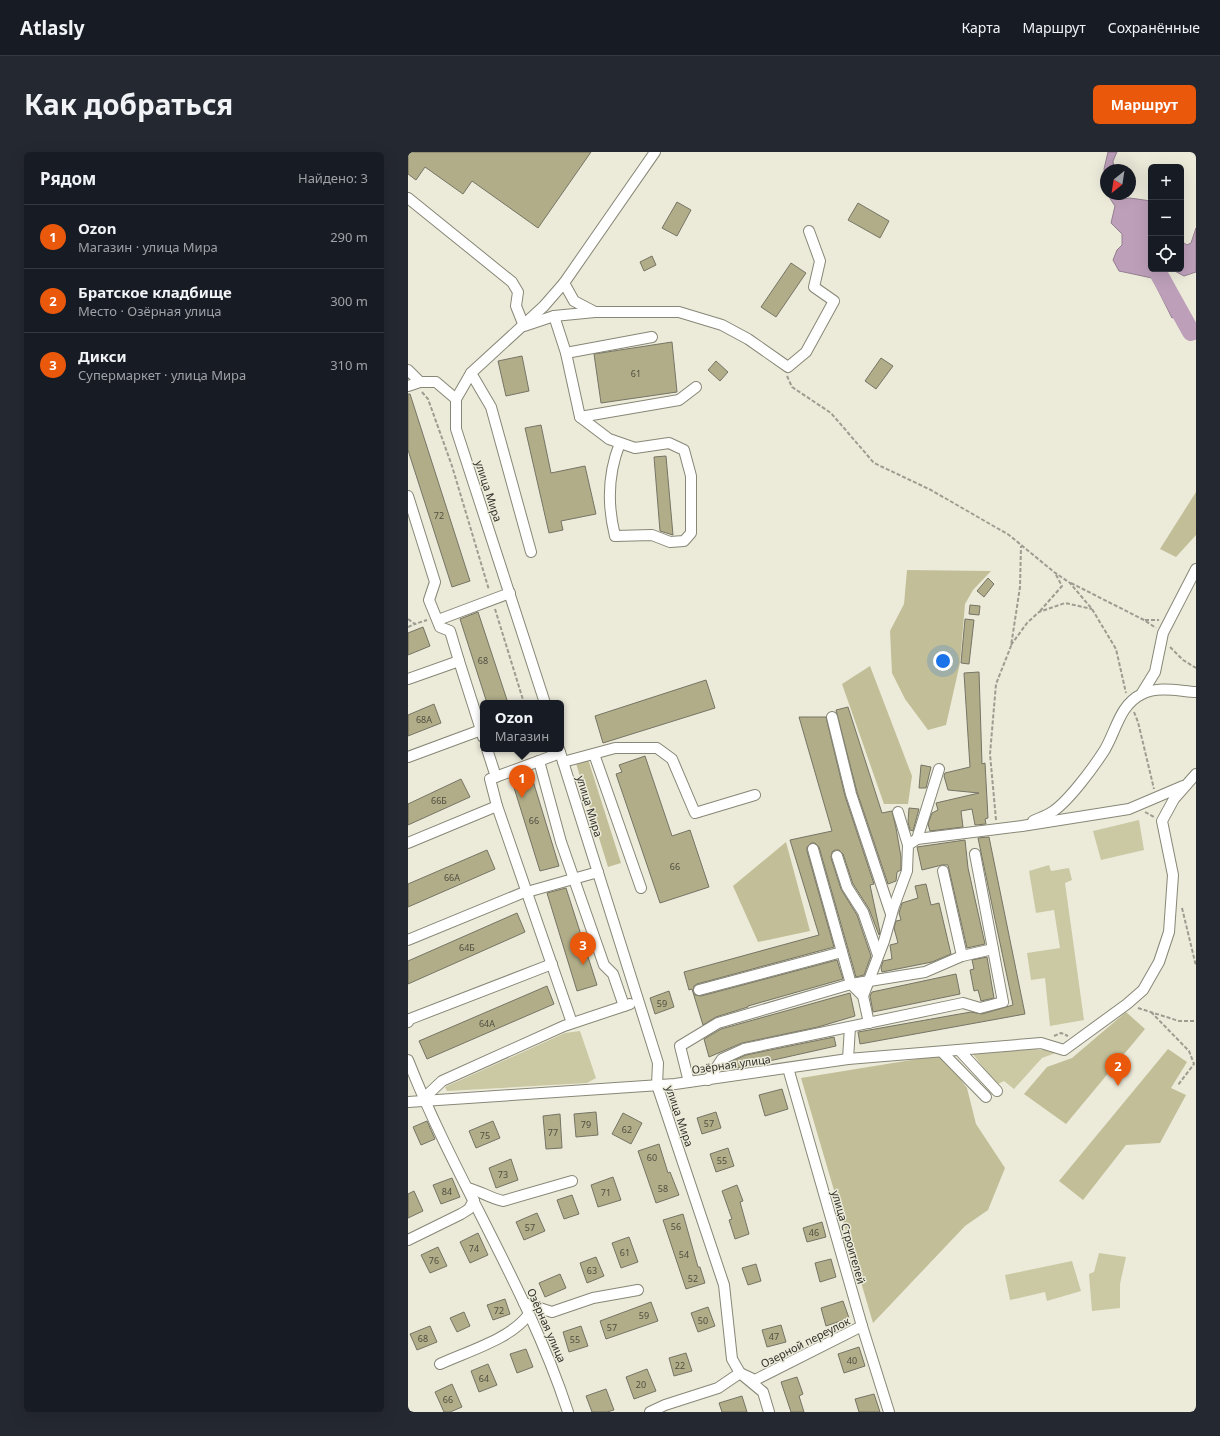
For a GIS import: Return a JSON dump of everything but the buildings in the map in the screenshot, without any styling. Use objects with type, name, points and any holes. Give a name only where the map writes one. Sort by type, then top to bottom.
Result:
[{"type":"street","points":[[408,370],[414,384],[436,382],[456,399],[471,374],[524,326],[564,283],[655,152]]},
{"type":"street","points":[[408,198],[512,282],[518,292],[516,306],[524,326]]},
{"type":"street","points":[[524,326],[554,316],[595,312],[679,312],[722,325],[748,339],[788,367],[806,352],[834,301],[814,287],[820,261],[808,231]]},
{"type":"street","points":[[564,283],[574,301],[595,312]]},
{"type":"street","points":[[554,316],[566,353],[580,417],[609,439],[635,448],[669,443],[684,450],[691,476],[691,534],[684,541],[670,542],[652,535],[614,536],[609,515],[610,479],[613,460],[620,443]]},
{"type":"street","points":[[566,353],[652,337]]},
{"type":"street","points":[[471,374],[490,407],[531,552]]},
{"type":"street","points":[[580,417],[679,400],[696,388]]},
{"type":"street","name":"улица Мира","points":[[456,399],[456,429],[544,700]]},
{"type":"street","points":[[408,496],[435,582],[429,600],[440,627],[450,631],[480,728]]},
{"type":"street","points":[[1022,826],[1053,812],[1071,794],[1104,751],[1123,710],[1130,702],[1142,693],[1155,672],[1163,633],[1196,569]]},
{"type":"street","points":[[437,618],[510,593]]},
{"type":"street","points":[[408,679],[459,660]]},
{"type":"street","points":[[1142,693],[1161,689],[1196,692]]},
{"type":"street","points":[[832,717],[852,794],[891,914]]},
{"type":"street","points":[[408,757],[480,735]]},
{"type":"street","points":[[572,1023],[497,806],[490,779],[539,761],[561,755],[594,754],[615,748],[657,748],[672,759],[694,813],[755,795]]},
{"type":"street","points":[[488,752],[496,777]]},
{"type":"street","points":[[594,754],[641,888]]},
{"type":"street","name":"улица Мира","points":[[561,755],[658,1063],[657,1085],[724,1285],[732,1359],[740,1372],[763,1392],[769,1412]]},
{"type":"street","points":[[539,761],[561,842],[604,965],[613,974],[624,1006]]},
{"type":"street","points":[[869,1023],[863,996],[907,871],[912,842],[939,769]]},
{"type":"street","points":[[1127,1004],[1143,990],[1159,962],[1169,932],[1174,875],[1162,821],[1174,799],[1196,774]]},
{"type":"street","points":[[912,842],[1129,809],[1196,782]]},
{"type":"street","points":[[408,842],[497,806]]},
{"type":"street","points":[[898,812],[912,842]]},
{"type":"street","points":[[813,850],[851,984],[863,996]]},
{"type":"street","points":[[708,1080],[722,1059],[744,1049],[962,1003],[980,1008],[1003,1002],[975,854]]},
{"type":"street","points":[[837,856],[847,887],[863,912],[878,955]]},
{"type":"street","points":[[943,870],[962,956]]},
{"type":"street","points":[[408,940],[527,892],[598,872]]},
{"type":"street","points":[[690,1082],[680,1046],[718,1023],[851,984],[925,972],[962,956],[993,949]]},
{"type":"street","points":[[700,990],[842,952]]},
{"type":"street","points":[[408,1022],[410,1019],[552,964]]},
{"type":"street","points":[[423,1100],[442,1081],[572,1023],[638,1002]]},
{"type":"street","name":"Озёрная улица","points":[[408,1102],[690,1082],[848,1059],[1040,1043],[1064,1050],[1127,1004]]},
{"type":"street","points":[[848,1059],[850,1027]]},
{"type":"street","points":[[960,1050],[997,1091]]},
{"type":"street","points":[[942,1052],[986,1097]]},
{"type":"street","name":"Озёрная улица","points":[[408,1060],[423,1100],[524,1303],[555,1373],[568,1412]]},
{"type":"street","name":"улица Строителей","points":[[788,1068],[862,1326],[889,1412]]},
{"type":"street","points":[[468,1188],[476,1190],[492,1199],[503,1201],[572,1181]]},
{"type":"street","points":[[408,1240],[461,1214],[469,1209],[474,1200]]},
{"type":"street","points":[[524,1303],[552,1312],[593,1298],[638,1290]]},
{"type":"street","points":[[440,1364],[499,1339],[523,1321],[529,1314]]},
{"type":"street","name":"Озерной переулок","points":[[740,1372],[755,1380],[862,1326]]},
{"type":"street","points":[[650,1412],[665,1405],[718,1388],[740,1372]]},
{"type":"path","points":[[788,367],[786,375],[792,387],[831,413],[874,463],[931,490],[1009,535],[1054,572],[1070,583],[1144,620],[1163,633],[1169,647],[1183,660],[1196,668]]},
{"type":"path","points":[[414,384],[428,399],[452,466],[523,700]]},
{"type":"path","points":[[997,829],[990,754],[996,684],[1011,646],[1020,587],[1021,546]]},
{"type":"path","points":[[1011,646],[1027,623],[1062,586],[1054,572]]},
{"type":"path","points":[[1070,583],[1092,609],[1116,649],[1125,691],[1138,722],[1156,797]]},
{"type":"path","points":[[1039,612],[1065,603],[1092,609]]},
{"type":"path","points":[[408,627],[437,618]]},
{"type":"path","points":[[408,619],[415,624]]},
{"type":"path","points":[[1144,620],[1168,621]]},
{"type":"path","points":[[1181,906],[1196,966]]},
{"type":"path","points":[[1127,1004],[1179,1021],[1196,1021]]},
{"type":"path","points":[[1151,1012],[1189,1051],[1194,1064],[1178,1084]]},
{"type":"shaded area","points":[[1108,152],[1117,152],[1113,164],[1105,164]]},
{"type":"shaded area","points":[[1136,199],[1148,201],[1148,272],[1166,272],[1184,312],[1172,318],[1152,278],[1119,271],[1113,260],[1117,250],[1122,245],[1122,234],[1111,223],[1115,206],[1111,200]]},
{"type":"shaded area","points":[[1196,228],[1196,272],[1184,276],[1177,272],[1184,272],[1184,243],[1187,245],[1191,243]]},
{"type":"shaded area","points":[[1196,492],[1196,535],[1176,557],[1160,549]]},
{"type":"shaded area","points":[[907,570],[991,571],[973,590],[965,604],[960,663],[946,725],[928,730],[905,699],[892,673],[890,631],[904,604]]},
{"type":"shaded area","points":[[870,666],[912,776],[908,804],[884,804],[842,684]]},
{"type":"shaded area","points":[[587,756],[621,863],[608,867],[575,760]]},
{"type":"shaded area","points":[[1139,820],[1144,850],[1101,860],[1093,831]]},
{"type":"shaded area","points":[[786,842],[810,931],[758,942],[733,886]]},
{"type":"shaded area","points":[[1049,865],[1051,871],[1069,868],[1072,880],[1065,883],[1084,1020],[1050,1026],[1045,978],[1031,980],[1027,953],[1060,948],[1054,910],[1036,913],[1029,871]]},
{"type":"shaded area","points":[[1126,1012],[1145,1029],[1066,1124],[1024,1094],[1047,1067],[1072,1058]]},
{"type":"shaded area","points":[[580,1031],[596,1078],[587,1083],[447,1091],[445,1087],[565,1033]]},
{"type":"shaded area","points":[[1028,1049],[1061,1051],[1042,1058],[1014,1089],[1004,1081],[996,1085],[973,1054]]},
{"type":"shaded area","points":[[1168,1049],[1187,1062],[1171,1088],[1186,1095],[1160,1143],[1126,1145],[1083,1200],[1059,1181]]},
{"type":"shaded area","points":[[942,1055],[967,1088],[976,1124],[1005,1168],[988,1210],[965,1226],[873,1323],[801,1078]]},
{"type":"shaded area","points":[[1099,1253],[1126,1257],[1120,1284],[1120,1308],[1092,1311],[1089,1274],[1094,1272]]},
{"type":"shaded area","points":[[1072,1261],[1081,1291],[1047,1301],[1045,1292],[1010,1300],[1005,1275]]},
{"type":"waterway","points":[[1158,272],[1191,332]]},
{"type":"place","name":"Ozon","points":[[522,798]]},
{"type":"place","name":"Дикси","points":[[583,965]]},
{"type":"place","name":"Братское кладбище","points":[[1118,1086]]}]
